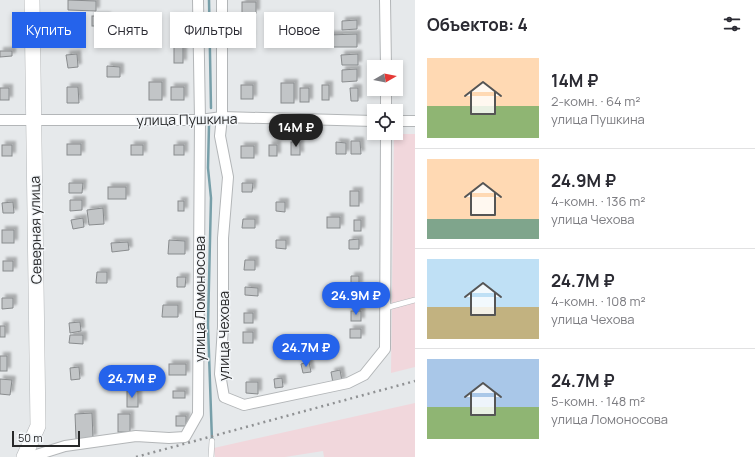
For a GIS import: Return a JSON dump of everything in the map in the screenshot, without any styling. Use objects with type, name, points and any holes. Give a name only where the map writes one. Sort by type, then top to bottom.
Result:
[{"type":"main road","name":"Северная улица","points":[[24,457],[38,426],[32,0]]},
{"type":"street","name":"улица Ломоносова","points":[[30,457],[65,446],[136,436],[169,438],[185,437],[198,414],[200,120],[198,0]]},
{"type":"street","name":"улица Чехова","points":[[222,0],[222,117],[220,136],[228,176],[223,238],[223,327],[220,374],[224,397],[244,405],[348,383],[364,375],[385,349],[386,140]]},
{"type":"street","points":[[385,0],[386,60]]},
{"type":"street","name":"улица Пушкина","points":[[0,120],[200,120],[222,117],[367,121]]},
{"type":"street","points":[[403,121],[415,121]]},
{"type":"lane","points":[[385,308],[415,300]]},
{"type":"lane","points":[[211,457],[212,441]]},
{"type":"shaded area","points":[[403,134],[415,134],[415,367],[391,373],[394,140],[403,140]]},
{"type":"shaded area","points":[[415,403],[415,457],[324,457],[323,451],[285,457],[215,457],[214,448]]},
{"type":"building","points":[[68,0],[96,1],[96,11],[68,10]]},
{"type":"building","points":[[242,2],[256,2],[256,12],[242,12]]},
{"type":"building","points":[[92,16],[94,16],[94,26],[92,26]]},
{"type":"building","points":[[357,20],[357,29],[342,30],[342,21]]},
{"type":"building","points":[[357,34],[357,47],[334,47],[334,35]]},
{"type":"building","points":[[174,48],[183,48],[183,63],[174,63]]},
{"type":"building","points":[[0,51],[12,51],[12,56],[0,57]]},
{"type":"building","points":[[77,54],[78,67],[68,68],[66,55]]},
{"type":"building","points":[[358,54],[358,65],[342,65],[341,55]]},
{"type":"building","points":[[107,66],[120,67],[120,77],[107,77]]},
{"type":"building","points":[[357,69],[357,81],[342,82],[342,70]]},
{"type":"building","points":[[149,82],[162,82],[162,100],[149,100]]},
{"type":"building","points":[[281,83],[294,83],[294,103],[281,103]]},
{"type":"building","points":[[241,85],[253,85],[253,99],[241,99]]},
{"type":"building","points":[[322,85],[329,85],[329,100],[322,100]]},
{"type":"building","points":[[67,87],[78,87],[79,103],[67,103]]},
{"type":"building","points":[[171,87],[184,87],[184,100],[171,100]]},
{"type":"building","points":[[0,88],[9,88],[9,100],[0,100]]},
{"type":"building","points":[[300,88],[309,88],[309,102],[300,102]]},
{"type":"building","points":[[350,88],[358,88],[358,101],[351,101]]},
{"type":"building","points":[[351,141],[360,141],[361,154],[351,154]]},
{"type":"building","points":[[291,142],[300,142],[300,155],[291,155]]},
{"type":"building","points":[[336,142],[346,143],[346,154],[336,154]]},
{"type":"building","points":[[67,144],[81,144],[81,155],[67,155]]},
{"type":"building","points":[[2,145],[12,145],[12,156],[2,156]]},
{"type":"building","points":[[131,145],[143,145],[143,155],[131,155]]},
{"type":"building","points":[[174,145],[184,145],[184,155],[174,155]]},
{"type":"building","points":[[269,145],[277,145],[277,156],[269,156]]},
{"type":"building","points":[[241,146],[254,146],[254,158],[241,158]]},
{"type":"building","points":[[69,183],[83,183],[82,193],[69,193]]},
{"type":"building","points":[[242,183],[253,183],[252,192],[242,192]]},
{"type":"building","points":[[108,187],[126,187],[126,199],[108,199]]},
{"type":"building","points":[[350,191],[359,191],[359,206],[350,206]]},
{"type":"building","points":[[70,200],[82,200],[82,210],[70,211]]},
{"type":"building","points":[[178,201],[184,201],[184,211],[178,211]]},
{"type":"building","points":[[13,202],[14,213],[3,213],[2,203]]},
{"type":"building","points":[[276,202],[285,202],[285,212],[276,211]]},
{"type":"building","points":[[103,208],[104,224],[89,225],[87,210]]},
{"type":"building","points":[[327,217],[340,217],[340,228],[327,228]]},
{"type":"building","points":[[83,218],[84,227],[73,229],[71,220]]},
{"type":"building","points":[[243,219],[255,219],[255,228],[242,228]]},
{"type":"building","points":[[354,220],[361,220],[361,231],[354,231]]},
{"type":"building","points":[[2,230],[14,230],[14,243],[2,243]]},
{"type":"building","points":[[359,239],[359,249],[349,249],[349,240]]},
{"type":"building","points":[[169,240],[185,241],[185,254],[168,254]]},
{"type":"building","points":[[276,240],[286,240],[286,249],[276,248]]},
{"type":"building","points":[[128,242],[129,250],[112,252],[111,243]]},
{"type":"building","points":[[245,260],[255,260],[255,270],[244,270]]},
{"type":"building","points":[[3,261],[13,261],[13,271],[3,271]]},
{"type":"building","points":[[97,272],[107,272],[107,283],[96,283]]},
{"type":"building","points":[[351,276],[359,276],[359,286],[351,287]]},
{"type":"building","points":[[177,277],[186,277],[185,287],[177,287]]},
{"type":"building","points":[[245,287],[258,288],[258,296],[245,295]]},
{"type":"building","points":[[332,288],[341,288],[341,304],[332,304]]},
{"type":"building","points":[[2,298],[13,298],[13,308],[2,309]]},
{"type":"building","points":[[163,305],[178,305],[178,317],[162,317]]},
{"type":"building","points":[[351,311],[361,311],[361,321],[351,321]]},
{"type":"building","points":[[244,313],[253,313],[253,323],[244,323]]},
{"type":"building","points":[[80,322],[81,331],[70,333],[69,323]]},
{"type":"building","points":[[0,326],[5,326],[5,337],[0,337]]},
{"type":"building","points":[[350,329],[361,329],[361,338],[350,338]]},
{"type":"building","points":[[243,332],[253,332],[253,343],[243,343]]},
{"type":"building","points":[[70,335],[83,335],[83,344],[69,343]]},
{"type":"building","points":[[0,356],[7,356],[7,371],[0,371]]},
{"type":"building","points":[[309,362],[311,372],[303,373],[301,364]]},
{"type":"building","points":[[169,364],[186,364],[186,375],[169,375]]},
{"type":"building","points":[[79,367],[80,379],[71,380],[70,368]]},
{"type":"building","points":[[340,370],[342,381],[333,383],[331,372]]},
{"type":"building","points":[[282,378],[283,387],[275,388],[274,379]]},
{"type":"building","points":[[0,379],[12,380],[10,395],[0,394]]},
{"type":"building","points":[[246,382],[258,382],[258,394],[246,393]]},
{"type":"building","points":[[127,391],[138,391],[138,407],[127,407]]},
{"type":"building","points":[[173,391],[185,391],[185,398],[173,398]]},
{"type":"building","points":[[92,413],[93,438],[76,439],[75,414]]},
{"type":"building","points":[[118,414],[130,414],[130,432],[118,432]]},
{"type":"building","points":[[176,416],[186,416],[186,426],[176,426]]},
{"type":"waterway","points":[[209,0],[211,108]]},
{"type":"waterway","points":[[209,125],[208,168],[211,198],[208,325],[212,441]]},
{"type":"railway","points":[[136,457],[415,381]]}]
